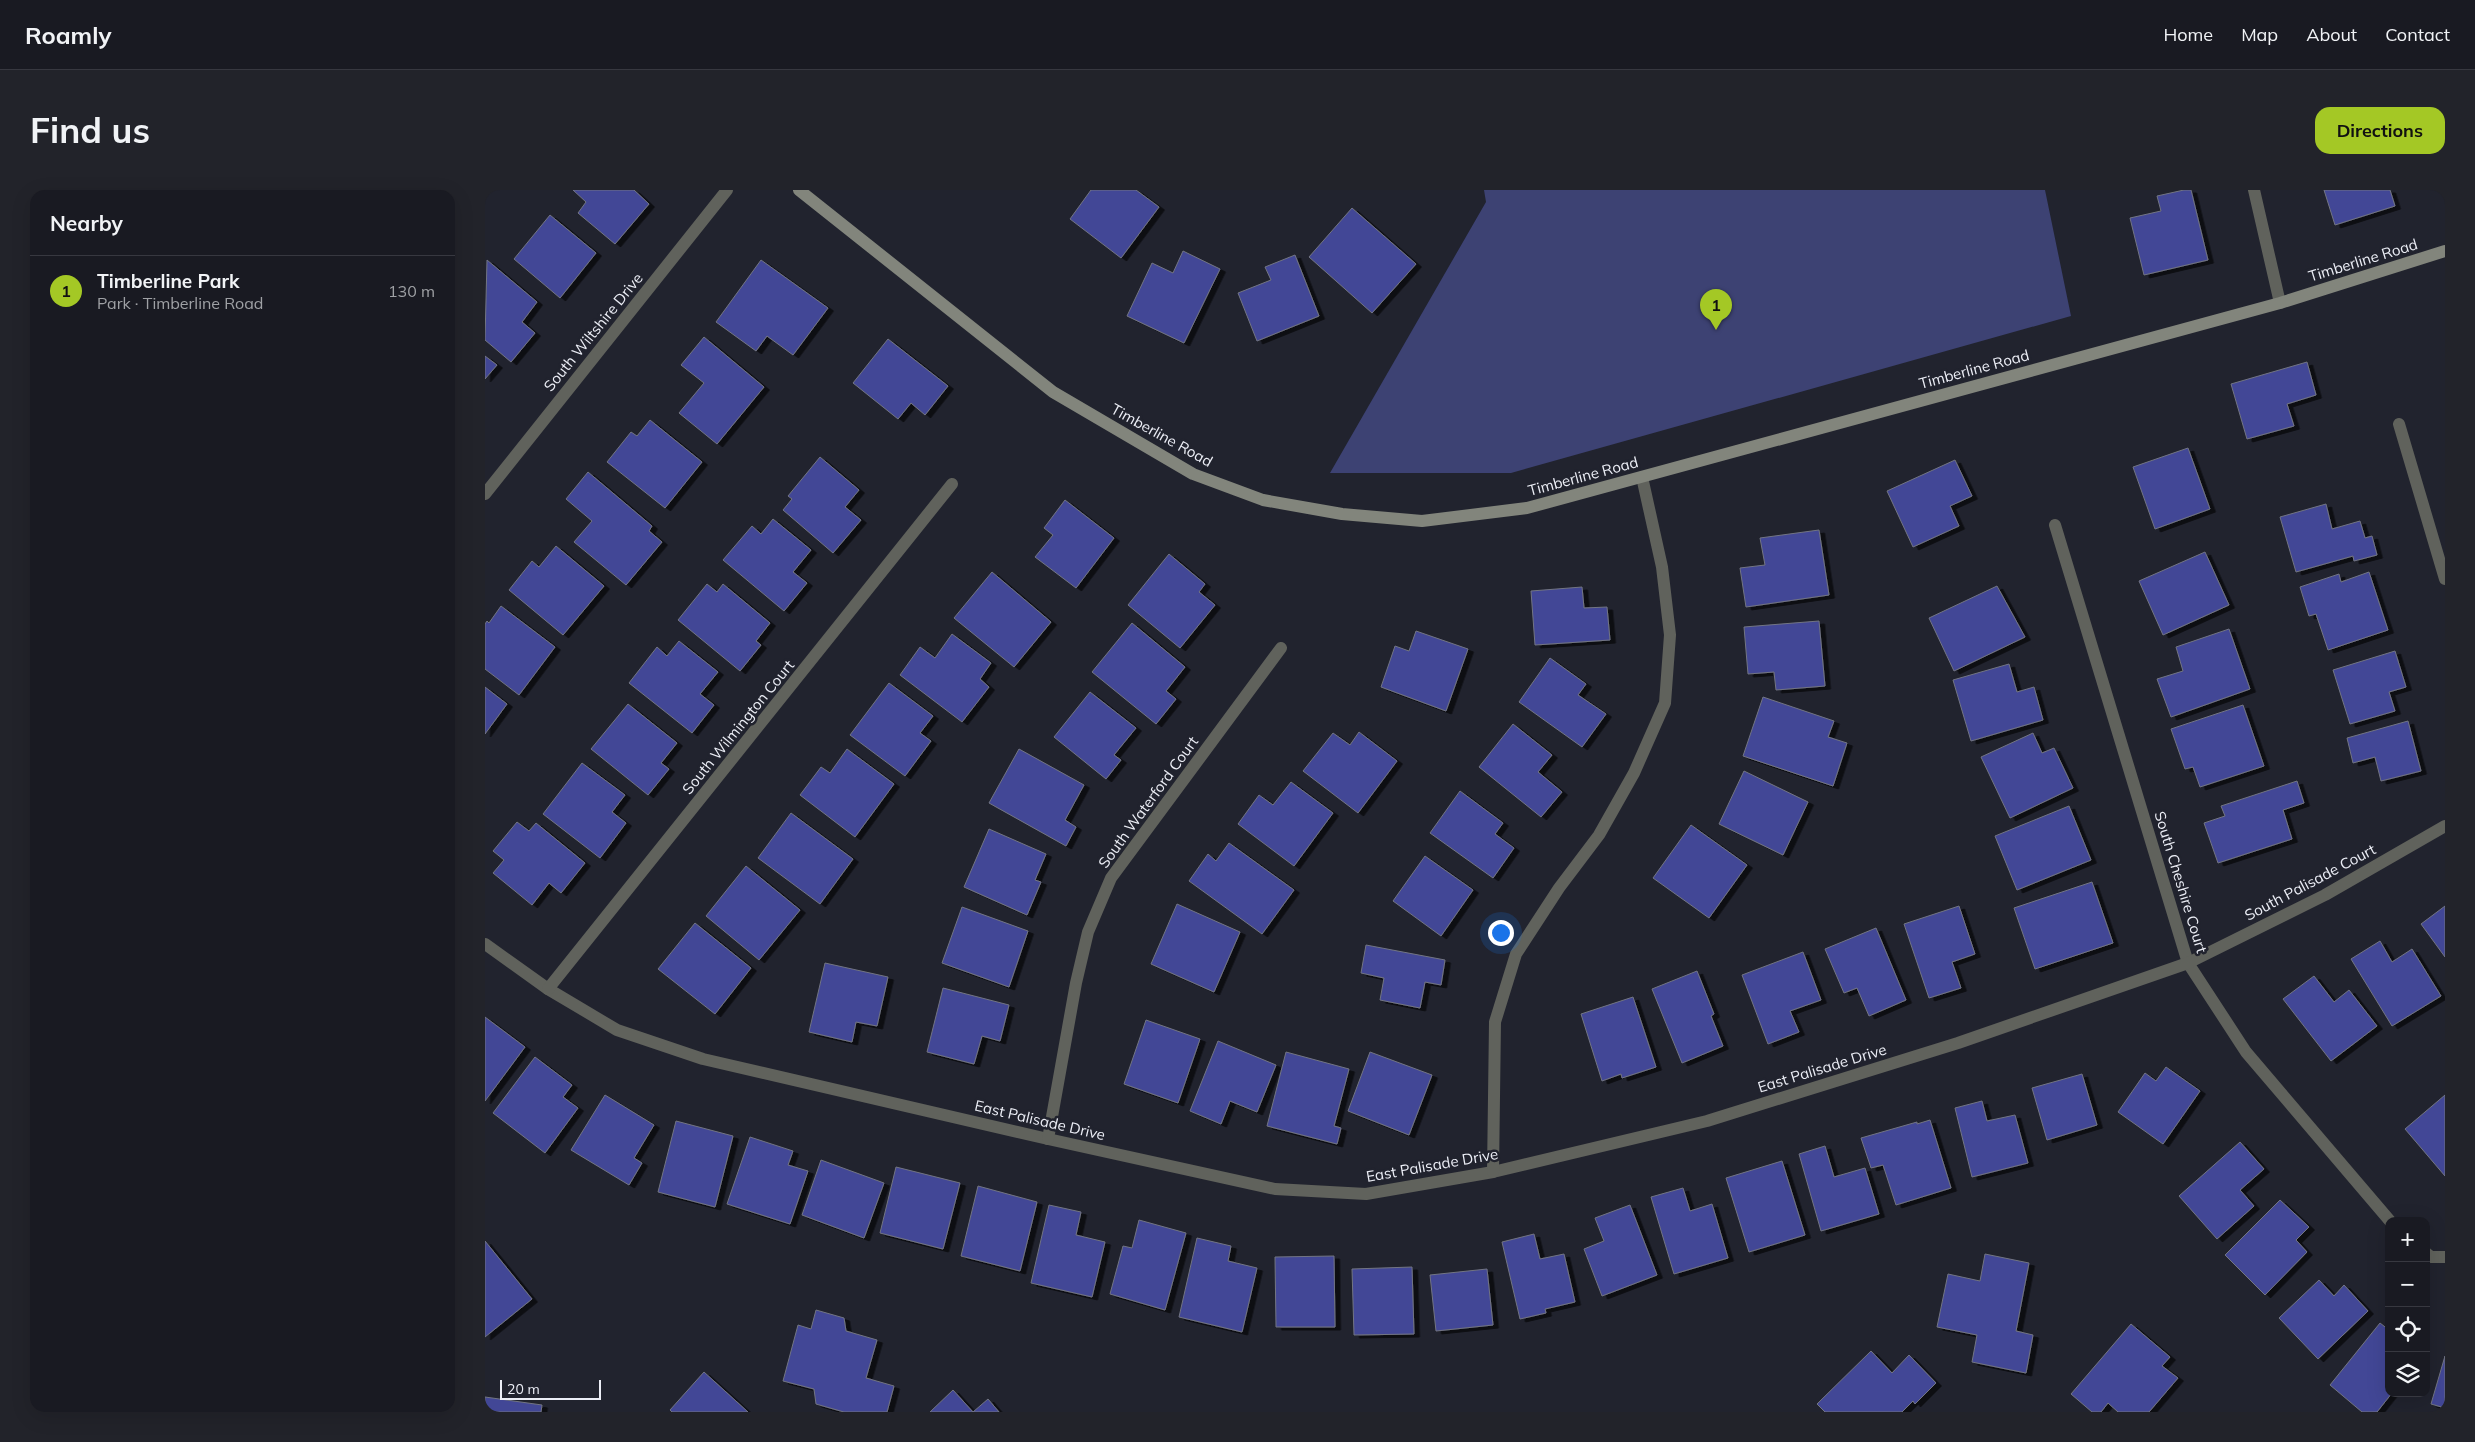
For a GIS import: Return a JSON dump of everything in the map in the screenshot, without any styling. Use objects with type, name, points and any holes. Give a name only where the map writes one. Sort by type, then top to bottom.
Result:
[{"type":"street","name":"South Wiltshire Drive","points":[[485,494],[727,190]]},
{"type":"street","name":"Timberline Road","points":[[799,190],[1053,392],[1193,474],[1263,500],[1342,514],[1422,521],[1527,508],[2280,303],[2445,251]]},
{"type":"street","points":[[2254,190],[2280,303]]},
{"type":"street","points":[[2399,424],[2445,579]]},
{"type":"street","points":[[1493,1172],[1495,1022],[1516,954],[1559,888],[1599,835],[1634,772],[1665,702],[1670,635],[1662,567],[1642,477]]},
{"type":"street","name":"South Wilmington Court","points":[[548,989],[953,484]]},
{"type":"street","name":"South Cheshire Court","points":[[2055,525],[2188,963],[2246,1052],[2387,1217]]},
{"type":"street","name":"South Waterford Court","points":[[1048,1139],[1076,983],[1088,932],[1111,878],[1281,648]]},
{"type":"street","name":"South Palisade Court","points":[[2188,963],[2325,895],[2445,826]]},
{"type":"street","name":"East Palisade Drive","points":[[485,944],[548,989],[617,1030],[703,1059],[1048,1139],[1275,1189],[1365,1194],[1493,1172],[1707,1121],[1958,1043],[2188,963]]},
{"type":"street","points":[[2430,1255],[2445,1257]]},
{"type":"shaded area","points":[[1484,190],[2045,190],[2071,316],[1511,473],[1330,473],[1486,202]]},
{"type":"building","points":[[573,190],[634,190],[649,204],[615,244],[578,213],[586,202]]},
{"type":"building","points":[[1091,190],[1136,190],[1159,207],[1121,258],[1070,219]]},
{"type":"building","points":[[2191,190],[2208,260],[2144,275],[2130,218],[2161,211],[2157,196]]},
{"type":"building","points":[[2324,190],[2390,190],[2395,206],[2335,225]]},
{"type":"building","points":[[1352,208],[1416,264],[1372,313],[1309,257]]},
{"type":"building","points":[[550,215],[596,253],[560,298],[514,259]]},
{"type":"building","points":[[1183,251],[1220,269],[1184,343],[1127,316],[1152,263],[1173,273]]},
{"type":"building","points":[[1295,255],[1319,316],[1257,341],[1238,293],[1271,280],[1265,267]]},
{"type":"building","points":[[487,260],[537,302],[522,322],[535,333],[511,362],[485,340]]},
{"type":"building","points":[[761,260],[828,308],[793,355],[767,336],[756,351],[716,322]]},
{"type":"building","points":[[704,337],[764,387],[717,444],[679,413],[704,383],[681,365]]},
{"type":"building","points":[[888,339],[948,386],[925,415],[911,403],[898,419],[853,383]]},
{"type":"building","points":[[485,356],[497,365],[485,379]]},
{"type":"building","points":[[2307,362],[2316,395],[2287,404],[2294,426],[2247,439],[2231,384]]},
{"type":"building","points":[[650,420],[702,462],[665,508],[607,462],[631,432],[637,436]]},
{"type":"building","points":[[2188,448],[2210,509],[2155,529],[2133,467]]},
{"type":"building","points":[[820,457],[859,490],[845,507],[861,520],[833,553],[783,510],[792,499],[788,496]]},
{"type":"building","points":[[1955,460],[1972,496],[1950,506],[1959,526],[1913,547],[1887,491]]},
{"type":"building","points":[[588,472],[652,526],[649,531],[662,542],[626,585],[574,542],[592,521],[566,499]]},
{"type":"building","points":[[1065,500],[1114,538],[1076,588],[1035,557],[1053,535],[1044,528]]},
{"type":"building","points":[[2326,504],[2332,529],[2360,521],[2365,538],[2372,536],[2377,555],[2354,561],[2353,556],[2296,572],[2280,517]]},
{"type":"building","points":[[773,519],[811,550],[793,572],[807,583],[784,611],[723,560],[752,526],[761,534]]},
{"type":"building","points":[[1819,530],[1829,595],[1746,607],[1740,568],[1765,565],[1760,538]]},
{"type":"building","points":[[556,546],[604,586],[563,635],[509,590],[532,561],[539,567]]},
{"type":"building","points":[[2205,552],[2229,605],[2163,635],[2139,581]]},
{"type":"building","points":[[1169,554],[1205,584],[1199,592],[1215,605],[1180,648],[1128,605]]},
{"type":"building","points":[[992,572],[1051,622],[1014,667],[954,618]]},
{"type":"building","points":[[2369,572],[2388,630],[2328,650],[2316,614],[2309,616],[2300,587],[2339,574],[2341,582]]},
{"type":"building","points":[[707,584],[717,592],[723,584],[770,623],[756,641],[761,645],[740,671],[678,620]]},
{"type":"building","points":[[1997,586],[2025,637],[1954,671],[1929,618]]},
{"type":"building","points":[[1582,587],[1584,608],[1607,607],[1610,640],[1535,645],[1531,591]]},
{"type":"building","points":[[501,606],[555,647],[519,695],[485,669],[485,624],[487,621],[489,623]]},
{"type":"building","points":[[1819,621],[1825,686],[1776,690],[1774,672],[1748,674],[1744,627]]},
{"type":"building","points":[[1132,623],[1185,667],[1166,691],[1176,699],[1156,724],[1092,672]]},
{"type":"building","points":[[2229,629],[2250,689],[2171,717],[2157,679],[2183,671],[2176,647]]},
{"type":"building","points":[[1416,631],[1468,649],[1446,711],[1381,687],[1395,646],[1409,651]]},
{"type":"building","points":[[952,634],[991,663],[980,679],[989,687],[962,722],[900,675],[920,647],[935,658]]},
{"type":"building","points":[[679,641],[718,672],[700,694],[714,705],[692,733],[629,683],[657,647],[667,656]]},
{"type":"building","points":[[2395,651],[2406,687],[2389,692],[2395,711],[2350,724],[2333,670]]},
{"type":"building","points":[[1550,658],[1586,684],[1578,695],[1606,714],[1582,747],[1519,702]]},
{"type":"building","points":[[2009,664],[2017,692],[2034,687],[2043,720],[1971,741],[1953,680]]},
{"type":"building","points":[[889,683],[933,716],[920,733],[931,741],[905,776],[850,735]]},
{"type":"building","points":[[485,687],[507,704],[485,734]]},
{"type":"building","points":[[1090,692],[1136,728],[1114,755],[1121,760],[1106,779],[1054,737]]},
{"type":"building","points":[[1763,697],[1834,721],[1828,737],[1847,743],[1833,786],[1743,756]]},
{"type":"building","points":[[628,704],[677,743],[661,763],[669,769],[648,795],[591,749]]},
{"type":"building","points":[[2243,705],[2264,766],[2200,787],[2193,767],[2185,769],[2171,729]]},
{"type":"building","points":[[2408,721],[2421,771],[2381,781],[2375,757],[2353,763],[2347,738]]},
{"type":"building","points":[[1513,724],[1552,755],[1538,772],[1562,792],[1541,817],[1479,767]]},
{"type":"building","points":[[1359,732],[1397,761],[1358,813],[1303,771],[1333,733],[1350,745]]},
{"type":"building","points":[[2033,733],[2042,753],[2054,748],[2073,788],[2010,818],[1981,757]]},
{"type":"building","points":[[847,749],[894,784],[855,837],[800,795],[821,767],[830,773]]},
{"type":"building","points":[[1019,749],[1084,785],[1065,820],[1076,827],[1066,846],[989,803]]},
{"type":"building","points":[[582,763],[625,795],[612,812],[626,823],[600,858],[543,814]]},
{"type":"building","points":[[1744,771],[1808,802],[1783,855],[1719,824]]},
{"type":"building","points":[[2297,781],[2304,803],[2283,810],[2292,839],[2218,863],[2204,823],[2225,816],[2221,806]]},
{"type":"building","points":[[1291,782],[1333,813],[1294,866],[1238,824],[1259,795],[1273,805]]},
{"type":"building","points":[[1460,791],[1503,823],[1495,834],[1514,848],[1493,878],[1430,833]]},
{"type":"building","points":[[2069,806],[2091,860],[2017,890],[1995,836]]},
{"type":"building","points":[[791,813],[853,859],[820,904],[758,858]]},
{"type":"building","points":[[517,822],[529,831],[536,823],[585,863],[561,893],[549,883],[532,905],[493,873],[504,860],[493,851]]},
{"type":"building","points":[[1691,825],[1747,865],[1709,918],[1653,878]]},
{"type":"building","points":[[989,829],[1046,854],[1035,880],[1041,882],[1027,915],[964,887]]},
{"type":"building","points":[[1229,843],[1294,890],[1262,934],[1189,881],[1208,854],[1216,861]]},
{"type":"building","points":[[1425,856],[1473,890],[1441,936],[1393,901]]},
{"type":"building","points":[[746,866],[800,910],[759,960],[706,916]]},
{"type":"building","points":[[2092,882],[2113,943],[2035,969],[2014,908]]},
{"type":"building","points":[[1177,904],[1240,932],[1214,992],[1151,964]]},
{"type":"building","points":[[1959,906],[1975,954],[1952,962],[1961,988],[1929,998],[1904,924]]},
{"type":"building","points":[[2445,906],[2445,957],[2421,924]]},
{"type":"building","points":[[962,907],[1028,931],[1009,987],[942,963]]},
{"type":"building","points":[[695,923],[751,968],[715,1014],[658,969]]},
{"type":"building","points":[[1876,928],[1906,1000],[1869,1016],[1857,988],[1844,993],[1825,949]]},
{"type":"building","points":[[2380,941],[2392,962],[2412,949],[2441,996],[2392,1026],[2351,959]]},
{"type":"building","points":[[1366,945],[1445,960],[1441,985],[1425,982],[1420,1008],[1380,1000],[1384,978],[1361,973]]},
{"type":"building","points":[[1803,952],[1821,1000],[1790,1011],[1799,1032],[1768,1044],[1742,975]]},
{"type":"building","points":[[825,963],[888,977],[877,1026],[856,1022],[852,1042],[809,1032]]},
{"type":"building","points":[[1697,971],[1714,1014],[1711,1016],[1723,1046],[1682,1063],[1652,989]]},
{"type":"building","points":[[2314,976],[2334,1002],[2349,990],[2377,1026],[2331,1061],[2283,999]]},
{"type":"building","points":[[943,988],[1009,1005],[1000,1041],[982,1036],[974,1064],[927,1052]]},
{"type":"building","points":[[1633,997],[1656,1067],[1622,1078],[1621,1074],[1602,1081],[1581,1014]]},
{"type":"building","points":[[485,1017],[525,1047],[485,1101]]},
{"type":"building","points":[[1146,1020],[1200,1039],[1178,1103],[1124,1084]]},
{"type":"building","points":[[1218,1041],[1276,1065],[1257,1112],[1230,1101],[1221,1124],[1190,1111]]},
{"type":"building","points":[[1286,1052],[1349,1069],[1334,1126],[1341,1128],[1337,1144],[1267,1126]]},
{"type":"building","points":[[1370,1052],[1432,1075],[1409,1135],[1348,1111]]},
{"type":"building","points":[[535,1057],[572,1085],[563,1097],[578,1108],[545,1153],[493,1113]]},
{"type":"building","points":[[2166,1067],[2200,1091],[2163,1144],[2118,1112],[2145,1073],[2156,1081]]},
{"type":"building","points":[[2082,1074],[2097,1125],[2047,1140],[2032,1088]]},
{"type":"building","points":[[605,1095],[654,1125],[634,1158],[642,1163],[629,1185],[571,1150]]},
{"type":"building","points":[[2445,1095],[2445,1176],[2405,1129]]},
{"type":"building","points":[[1982,1101],[1987,1121],[2015,1115],[2028,1163],[1972,1177],[1955,1108]]},
{"type":"building","points":[[1930,1120],[1951,1188],[1896,1205],[1883,1165],[1871,1168],[1861,1138]]},
{"type":"building","points":[[676,1121],[733,1136],[715,1207],[658,1192]]},
{"type":"building","points":[[750,1137],[793,1151],[788,1165],[808,1171],[790,1224],[727,1204]]},
{"type":"building","points":[[2240,1142],[2264,1169],[2240,1190],[2254,1206],[2217,1239],[2179,1196]]},
{"type":"building","points":[[1825,1146],[1834,1177],[1865,1168],[1879,1214],[1821,1231],[1799,1154]]},
{"type":"building","points":[[821,1160],[884,1183],[864,1238],[802,1215]]},
{"type":"building","points":[[1782,1161],[1805,1235],[1749,1252],[1726,1178]]},
{"type":"building","points":[[896,1167],[960,1183],[943,1249],[880,1233]]},
{"type":"building","points":[[978,1186],[1037,1202],[1020,1271],[961,1256]]},
{"type":"building","points":[[1683,1188],[1690,1211],[1712,1204],[1728,1258],[1674,1274],[1651,1197]]},
{"type":"building","points":[[2280,1200],[2309,1227],[2296,1240],[2307,1252],[2265,1295],[2225,1255]]},
{"type":"building","points":[[1049,1205],[1081,1212],[1076,1235],[1105,1242],[1092,1297],[1031,1283]]},
{"type":"building","points":[[1630,1205],[1657,1275],[1602,1296],[1584,1249],[1604,1241],[1595,1218]]},
{"type":"building","points":[[1139,1220],[1186,1233],[1165,1310],[1110,1294],[1123,1246],[1132,1248]]},
{"type":"building","points":[[1534,1234],[1540,1259],[1564,1254],[1575,1302],[1545,1309],[1546,1313],[1520,1319],[1502,1242]]},
{"type":"building","points":[[1197,1238],[1231,1246],[1228,1261],[1257,1268],[1242,1332],[1179,1317]]},
{"type":"building","points":[[485,1241],[532,1299],[485,1337]]},
{"type":"building","points":[[1985,1254],[2029,1263],[2016,1331],[2033,1335],[2026,1373],[1972,1362],[1977,1335],[1937,1327],[1948,1274],[1980,1281]]},
{"type":"building","points":[[1334,1256],[1335,1327],[1276,1327],[1275,1257]]},
{"type":"building","points":[[1412,1267],[1414,1334],[1354,1335],[1352,1269]]},
{"type":"building","points":[[1487,1269],[1493,1325],[1436,1331],[1430,1275]]},
{"type":"building","points":[[2319,1280],[2334,1296],[2344,1285],[2368,1311],[2318,1359],[2279,1318]]},
{"type":"building","points":[[816,1310],[844,1318],[846,1331],[877,1340],[866,1378],[894,1386],[887,1412],[844,1412],[816,1404],[814,1389],[783,1381],[798,1325],[811,1329]]},
{"type":"building","points":[[2380,1323],[2385,1327],[2385,1397],[2389,1397],[2377,1412],[2362,1412],[2330,1385]]},
{"type":"building","points":[[2131,1324],[2170,1357],[2162,1366],[2178,1378],[2149,1412],[2118,1412],[2108,1403],[2101,1412],[2092,1412],[2071,1394]]},
{"type":"building","points":[[1871,1351],[1892,1373],[1909,1355],[1936,1383],[1915,1404],[1913,1401],[1902,1412],[1825,1412],[1817,1404]]},
{"type":"building","points":[[2445,1356],[2445,1408],[2431,1404]]},
{"type":"building","points":[[704,1372],[748,1412],[672,1412],[670,1410]]},
{"type":"building","points":[[953,1390],[973,1412],[930,1412]]},
{"type":"building","points":[[485,1397],[542,1405],[541,1412],[485,1412]]},
{"type":"building","points":[[988,1399],[999,1412],[973,1412]]},
{"type":"place","name":"Timberline Park","points":[[1716,330]]}]
